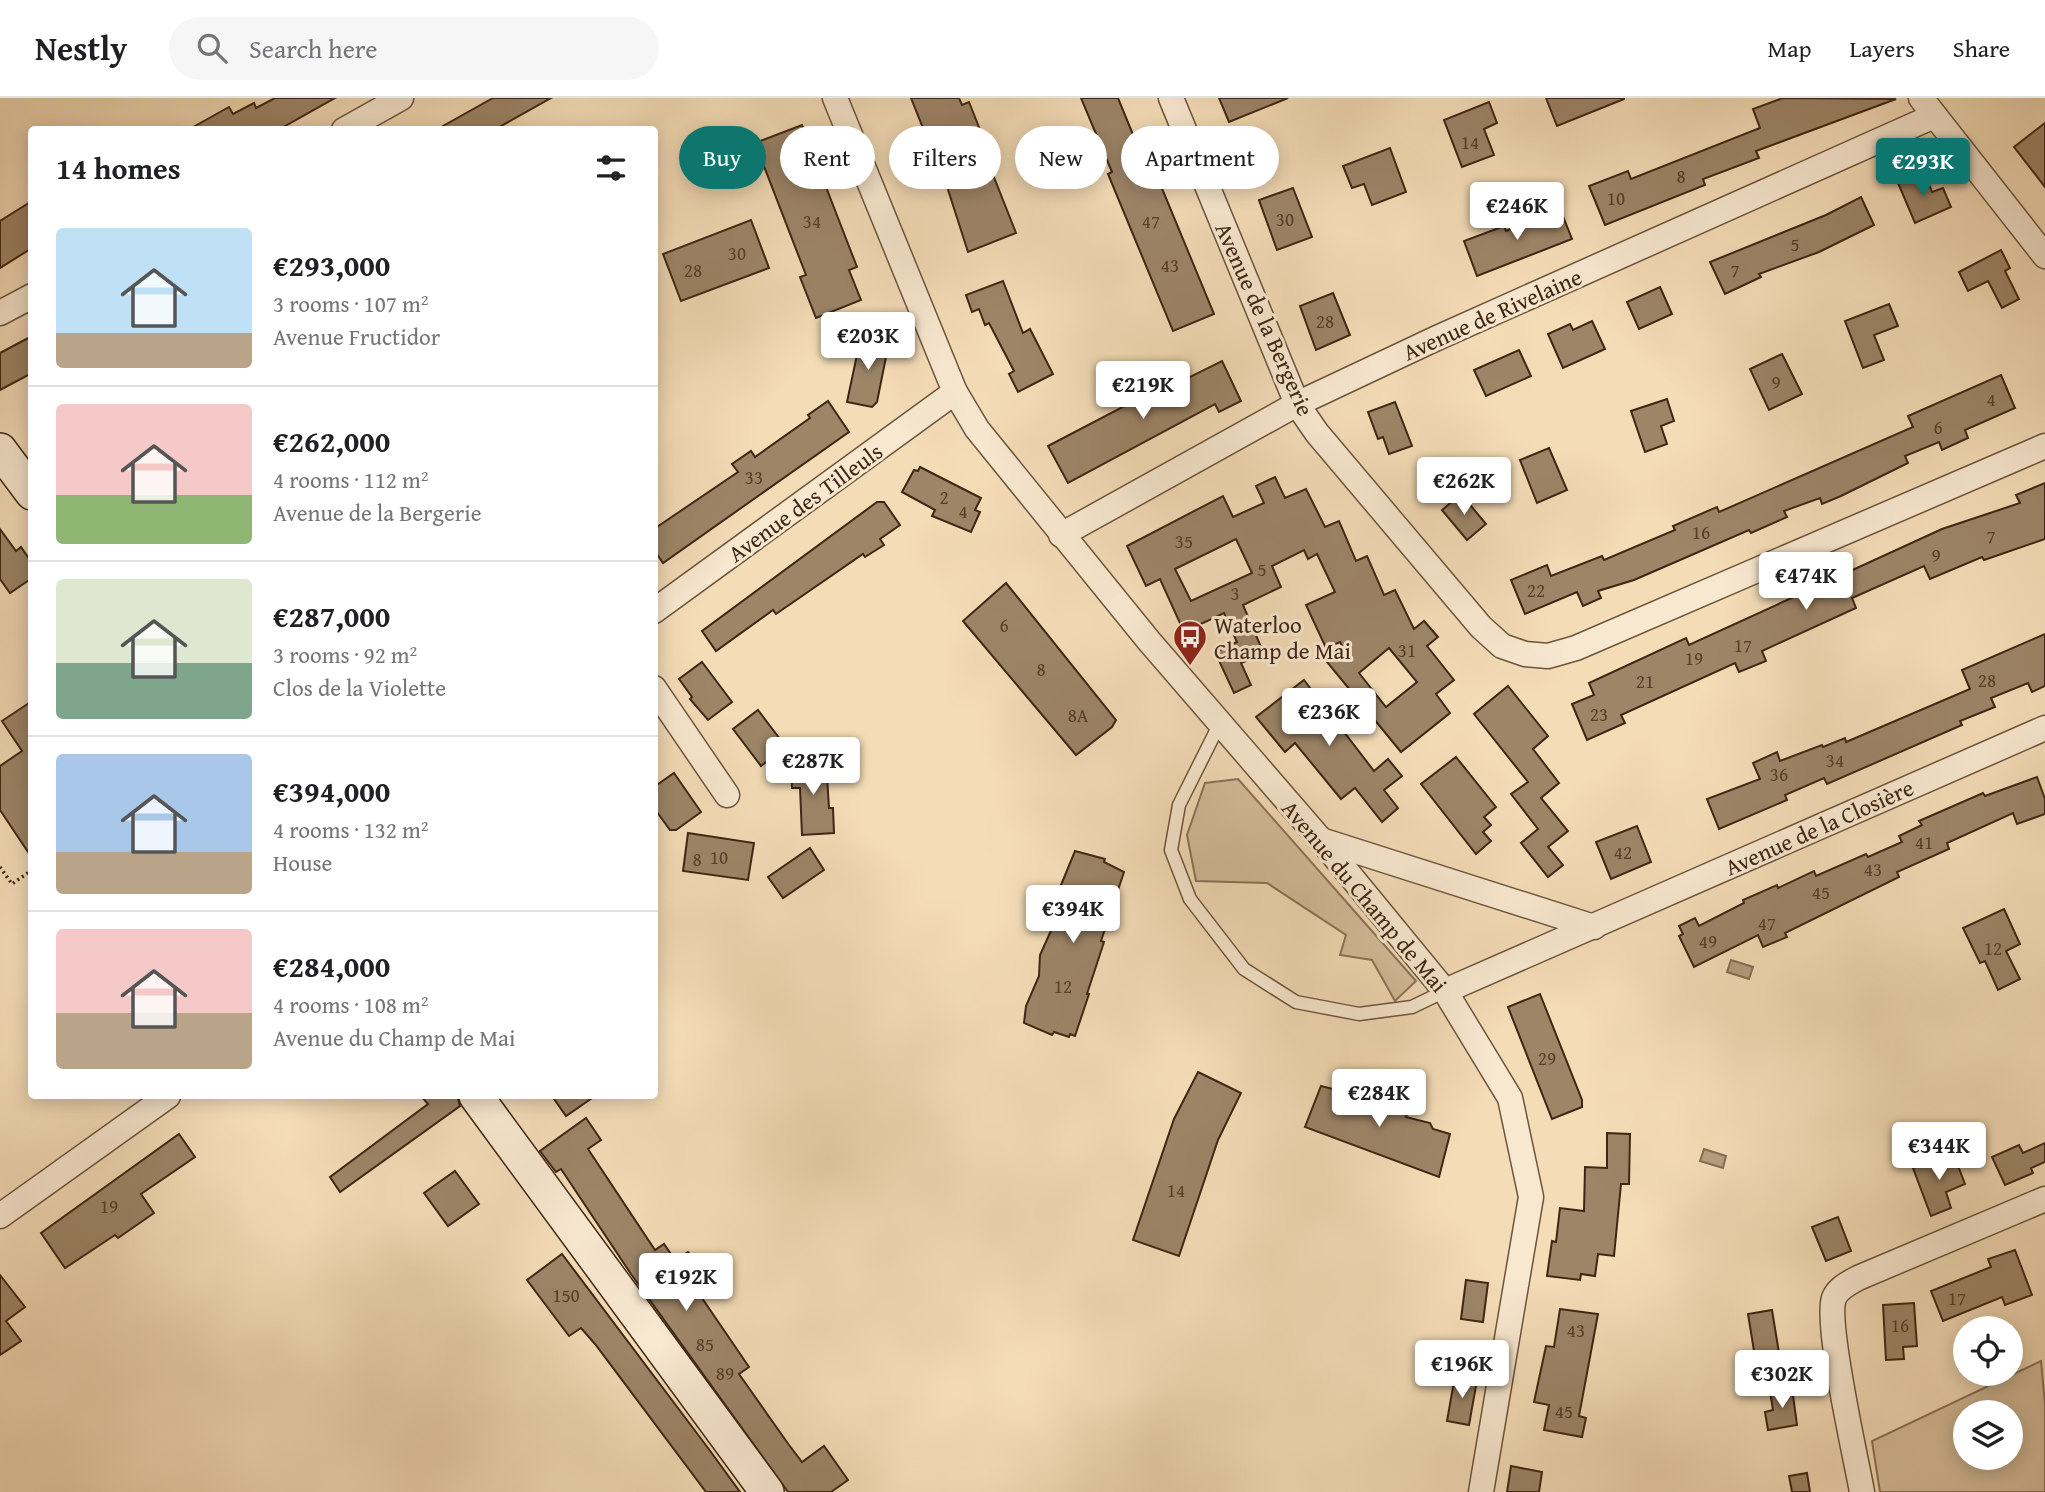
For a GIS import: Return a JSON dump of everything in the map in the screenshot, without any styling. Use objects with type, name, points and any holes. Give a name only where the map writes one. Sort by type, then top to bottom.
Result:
[{"type":"street","points":[[351,126],[401,98]]},
{"type":"street","name":"Avenue du Champ de Mai","points":[[835,98],[955,392],[977,429],[1219,725],[1321,840],[1445,991],[1510,1098],[1531,1197],[1481,1492]]},
{"type":"street","name":"Avenue de la Bergerie","points":[[1171,98],[1297,404],[1317,433],[1481,627],[1502,646],[1525,654],[1548,656],[1576,648],[2045,446]]},
{"type":"street","points":[[1927,107],[2045,256]]},
{"type":"street","name":"Avenue de Rivelaine","points":[[1061,535],[1297,404],[1927,107]]},
{"type":"street","points":[[0,313],[28,298]]},
{"type":"street","name":"Avenue des Tilleuls","points":[[658,608],[955,392]]},
{"type":"street","points":[[0,450],[28,488]]},
{"type":"street","points":[[658,694],[727,794]]},
{"type":"street","name":"Avenue de la Closière","points":[[1445,991],[2045,729]]},
{"type":"street","points":[[1321,840],[1594,927]]},
{"type":"street","points":[[0,1216],[164,1099]]},
{"type":"street","points":[[478,1099],[767,1492]]},
{"type":"street","points":[[1862,1492],[1833,1327],[1835,1296],[1843,1286],[1858,1278],[2045,1199]]},
{"type":"lane","points":[[1219,725],[1179,805],[1171,849],[1189,899],[1244,969],[1296,1002],[1359,1014],[1412,1007],[1445,991]]},
{"type":"path","points":[[0,867],[12,884],[28,873]]},
{"type":"shaded area","points":[[1238,779],[1416,981],[1395,1001],[1372,960],[1340,955],[1346,935],[1267,883],[1196,881],[1187,835],[1205,783]]},
{"type":"shaded area","points":[[1731,960],[1753,967],[1749,979],[1727,972]]},
{"type":"shaded area","points":[[1704,1149],[1726,1156],[1723,1168],[1700,1161]]},
{"type":"shaded area","points":[[2041,1361],[2045,1404],[2045,1492],[1880,1492],[1872,1441],[1953,1403],[1953,1470],[2023,1470],[2023,1400],[1959,1400],[1988,1386],[2023,1386],[2023,1370]]},
{"type":"building","points":[[275,98],[335,98],[285,126],[195,126],[229,107],[233,114],[254,103],[256,108]]},
{"type":"building","points":[[493,98],[551,98],[501,126],[443,126]]},
{"type":"building","points":[[911,98],[959,98],[962,105],[969,102],[979,126],[922,126]]},
{"type":"building","points":[[1081,98],[1118,98],[1129,126],[1121,126],[1121,189],[1162,189],[1214,314],[1173,331],[1108,174],[1112,172],[1107,160],[1107,126],[1093,126]]},
{"type":"building","points":[[1219,98],[1288,98],[1229,122]]},
{"type":"building","points":[[1546,98],[1624,98],[1624,99],[1557,126]]},
{"type":"building","points":[[1783,98],[1896,99],[1756,151],[1759,158],[1703,179],[1705,185],[1605,225],[1589,186],[1628,171],[1631,179],[1760,128],[1753,109]]},
{"type":"building","points":[[1489,102],[1497,123],[1484,129],[1494,155],[1462,167],[1444,120]]},
{"type":"building","points":[[2045,123],[2045,187],[2014,147]]},
{"type":"building","points":[[780,133],[780,189],[827,189],[857,267],[849,270],[861,300],[816,318],[800,277],[806,275],[766,171],[766,139]]},
{"type":"building","points":[[1390,148],[1406,192],[1372,205],[1364,184],[1352,188],[1343,166]]},
{"type":"building","points":[[1924,172],[1932,192],[1943,188],[1951,207],[1915,223],[1898,183]]},
{"type":"building","points":[[1293,188],[1312,237],[1277,250],[1259,200]]},
{"type":"building","points":[[948,189],[999,189],[1016,233],[968,252]]},
{"type":"building","points":[[1861,197],[1874,225],[1819,252],[1759,274],[1761,277],[1725,294],[1710,262],[1826,215]]},
{"type":"building","points":[[28,204],[28,250],[0,268],[0,221]]},
{"type":"building","points":[[1560,209],[1572,239],[1477,276],[1464,241],[1504,226],[1506,231]]},
{"type":"building","points":[[751,220],[769,268],[681,301],[663,254]]},
{"type":"building","points":[[2001,250],[2010,268],[2005,271],[2019,299],[2002,308],[1988,281],[1968,291],[1959,272]]},
{"type":"building","points":[[1003,281],[1023,333],[1030,329],[1053,374],[1018,392],[1009,374],[1014,371],[989,323],[985,325],[979,309],[972,312],[966,295]]},
{"type":"building","points":[[1660,287],[1672,314],[1639,329],[1627,302]]},
{"type":"building","points":[[1333,293],[1350,335],[1316,350],[1300,306]]},
{"type":"building","points":[[1889,304],[1898,326],[1874,335],[1884,360],[1863,368],[1845,321]]},
{"type":"building","points":[[1592,321],[1605,349],[1563,368],[1548,334],[1570,324],[1573,330]]},
{"type":"building","points":[[861,336],[889,342],[877,402],[872,407],[847,402]]},
{"type":"building","points":[[28,338],[28,375],[0,390],[0,353]]},
{"type":"building","points":[[1519,350],[1531,376],[1486,396],[1474,370]]},
{"type":"building","points":[[1782,354],[1802,394],[1769,410],[1750,369]]},
{"type":"building","points":[[1222,361],[1241,401],[1219,412],[1215,404],[1068,483],[1048,446],[1176,379],[1178,383]]},
{"type":"building","points":[[2001,375],[2015,408],[1965,430],[1968,438],[1942,450],[1939,442],[1905,456],[1908,463],[1841,496],[1822,504],[1820,498],[1784,511],[1787,517],[1751,533],[1749,530],[1634,580],[1598,591],[1601,598],[1583,606],[1577,592],[1525,614],[1511,580],[1547,565],[1551,576],[1602,556],[1604,560],[1675,530],[1673,526],[1717,507],[1719,512],[1913,427],[1908,416]]},
{"type":"building","points":[[1667,399],[1674,421],[1661,426],[1667,444],[1645,452],[1631,411]]},
{"type":"building","points":[[828,401],[849,432],[663,563],[658,556],[658,526],[738,472],[732,464],[751,451],[755,457],[810,418],[808,415]]},
{"type":"building","points":[[1395,402],[1412,446],[1389,454],[1383,437],[1378,439],[1368,412]]},
{"type":"building","points":[[1549,448],[1567,490],[1537,503],[1520,460]]},
{"type":"building","points":[[920,467],[981,498],[975,510],[980,512],[971,532],[932,516],[935,510],[902,492],[914,470],[918,471]]},
{"type":"building","points":[[1275,477],[1285,498],[1306,489],[1325,527],[1339,521],[1356,561],[1367,556],[1384,595],[1395,590],[1414,629],[1424,621],[1438,637],[1427,646],[1454,680],[1436,694],[1450,713],[1401,752],[1327,662],[1344,649],[1340,642],[1326,648],[1306,605],[1335,592],[1317,554],[1308,559],[1304,550],[1272,566],[1281,587],[1243,605],[1264,654],[1241,663],[1251,685],[1234,693],[1215,652],[1237,642],[1224,613],[1184,632],[1160,579],[1146,586],[1127,546],[1223,496],[1233,517],[1264,503],[1256,486]],"holes":[[[1236,539],[1252,573],[1191,601],[1175,569]],[[1389,648],[1417,682],[1386,707],[1359,673]]]},
{"type":"building","points":[[2045,483],[2045,539],[1984,560],[1982,557],[1930,579],[1924,566],[1852,598],[1856,608],[1762,651],[1766,661],[1739,672],[1735,663],[1621,715],[1625,723],[1587,740],[1572,704],[1594,695],[1589,683],[1686,638],[1689,645],[1942,529],[2020,503],[2016,495]]},
{"type":"building","points":[[1461,494],[1486,524],[1467,540],[1442,510]]},
{"type":"building","points":[[877,502],[884,502],[900,525],[880,539],[884,545],[865,557],[863,554],[776,614],[773,610],[716,651],[702,631]]},
{"type":"building","points":[[0,529],[16,551],[21,547],[28,557],[28,581],[10,593],[0,579]]},
{"type":"building","points":[[1006,583],[1116,720],[1112,727],[1076,755],[963,621]]},
{"type":"building","points":[[2045,634],[2045,686],[2032,692],[2028,683],[1991,698],[1995,707],[1960,721],[1962,725],[1827,784],[1824,778],[1785,795],[1787,800],[1719,829],[1707,799],[1760,779],[1753,763],[1777,752],[1780,761],[1845,738],[1846,742],[1970,689],[1962,670]]},
{"type":"building","points":[[702,662],[732,702],[708,720],[690,699],[692,697],[679,679]]},
{"type":"building","points":[[1304,680],[1374,771],[1388,759],[1402,776],[1384,790],[1398,808],[1382,822],[1355,788],[1341,799],[1295,743],[1285,752],[1256,717]]},
{"type":"building","points":[[1508,686],[1548,736],[1533,749],[1559,783],[1541,798],[1568,831],[1548,847],[1563,865],[1548,877],[1521,843],[1538,829],[1511,794],[1528,782],[1474,714]]},
{"type":"building","points":[[28,704],[28,852],[0,810],[0,766],[22,751],[2,721]]},
{"type":"building","points":[[758,710],[786,747],[761,766],[733,729]]},
{"type":"building","points":[[1456,757],[1496,807],[1484,817],[1491,825],[1483,832],[1491,841],[1476,854],[1421,784]]},
{"type":"building","points":[[826,760],[829,808],[833,808],[834,833],[802,835],[800,788],[792,788],[791,762]]},
{"type":"building","points":[[674,773],[701,812],[676,830],[670,830],[658,814],[658,784]]},
{"type":"building","points":[[2037,777],[2045,799],[2045,814],[2017,824],[2013,813],[1947,843],[1949,849],[1897,872],[1899,877],[1785,933],[1787,937],[1763,947],[1758,935],[1694,967],[1679,936],[1683,934],[1679,926],[1695,918],[1699,926],[1744,903],[1743,900],[1777,885],[1778,888],[1814,871],[1816,876],[1866,854],[1868,857],[1902,842],[1899,836],[1922,825],[1919,821],[1983,793],[1985,796]]},
{"type":"building","points":[[1637,826],[1651,862],[1611,879],[1596,842]]},
{"type":"building","points":[[688,833],[754,843],[748,880],[683,871]]},
{"type":"building","points":[[810,848],[824,870],[783,898],[768,877]]},
{"type":"building","points":[[1075,851],[1105,859],[1104,862],[1124,872],[1101,941],[1104,942],[1075,1036],[1070,1034],[1069,1037],[1054,1032],[1052,1035],[1024,1023],[1026,1006],[1039,976],[1040,955],[1054,924],[1051,923],[1054,902]]},
{"type":"building","points":[[2004,909],[2020,944],[2006,951],[2020,979],[1998,990],[1985,961],[1980,963],[1963,928]]},
{"type":"building","points":[[1540,994],[1582,1100],[1582,1107],[1552,1119],[1508,1007]]},
{"type":"building","points":[[1198,1072],[1241,1093],[1218,1140],[1179,1256],[1133,1240],[1174,1119]]},
{"type":"building","points":[[1321,1086],[1365,1097],[1367,1092],[1410,1107],[1406,1117],[1430,1123],[1433,1129],[1450,1134],[1439,1177],[1305,1127]]},
{"type":"building","points":[[424,1099],[458,1099],[460,1106],[340,1192],[330,1177],[428,1104]]},
{"type":"building","points":[[554,1099],[591,1099],[566,1116]]},
{"type":"building","points":[[586,1118],[601,1140],[588,1149],[655,1250],[664,1244],[675,1260],[688,1252],[699,1268],[687,1276],[749,1367],[739,1374],[789,1445],[802,1462],[824,1446],[848,1480],[831,1492],[788,1492],[631,1274],[561,1169],[556,1172],[540,1151]]},
{"type":"building","points":[[1607,1133],[1630,1134],[1629,1184],[1621,1184],[1614,1256],[1598,1254],[1595,1276],[1581,1274],[1580,1280],[1547,1276],[1552,1241],[1556,1242],[1560,1208],[1584,1211],[1585,1167],[1607,1168]]},
{"type":"building","points":[[179,1134],[195,1157],[141,1194],[154,1213],[118,1238],[115,1235],[65,1268],[41,1233]]},
{"type":"building","points":[[2045,1143],[2045,1162],[2031,1168],[2033,1173],[2005,1185],[1992,1157],[2019,1145],[2023,1153]]},
{"type":"building","points":[[1953,1153],[1965,1184],[1946,1192],[1951,1208],[1931,1216],[1913,1168]]},
{"type":"building","points":[[455,1171],[479,1204],[448,1226],[424,1193]]},
{"type":"building","points":[[1838,1217],[1851,1251],[1826,1261],[1812,1227]]},
{"type":"building","points":[[2015,1250],[2032,1295],[2005,1305],[2002,1297],[1943,1321],[1931,1291],[1991,1267],[1988,1259]]},
{"type":"building","points":[[562,1254],[740,1492],[706,1492],[595,1344],[581,1328],[569,1336],[527,1280]]},
{"type":"building","points":[[0,1275],[25,1307],[6,1321],[21,1341],[0,1355]]},
{"type":"building","points":[[1466,1280],[1488,1283],[1483,1322],[1461,1319]]},
{"type":"building","points":[[1914,1303],[1917,1346],[1903,1347],[1904,1359],[1886,1360],[1883,1305]]},
{"type":"building","points":[[1560,1309],[1598,1314],[1579,1416],[1586,1418],[1582,1437],[1544,1430],[1549,1405],[1534,1402],[1546,1346],[1554,1347]]},
{"type":"building","points":[[1772,1310],[1779,1353],[1755,1357],[1748,1314]]},
{"type":"building","points":[[1455,1376],[1477,1380],[1469,1425],[1447,1421]]},
{"type":"building","points":[[1792,1388],[1797,1425],[1768,1430],[1765,1412],[1773,1410],[1770,1391]]},
{"type":"building","points":[[1511,1466],[1542,1472],[1539,1492],[1507,1492]]},
{"type":"building","points":[[1807,1473],[1810,1492],[1792,1492],[1789,1476]]},
{"type":"place","name":"Waterloo Champ de Mai","points":[[1190,667]]}]
